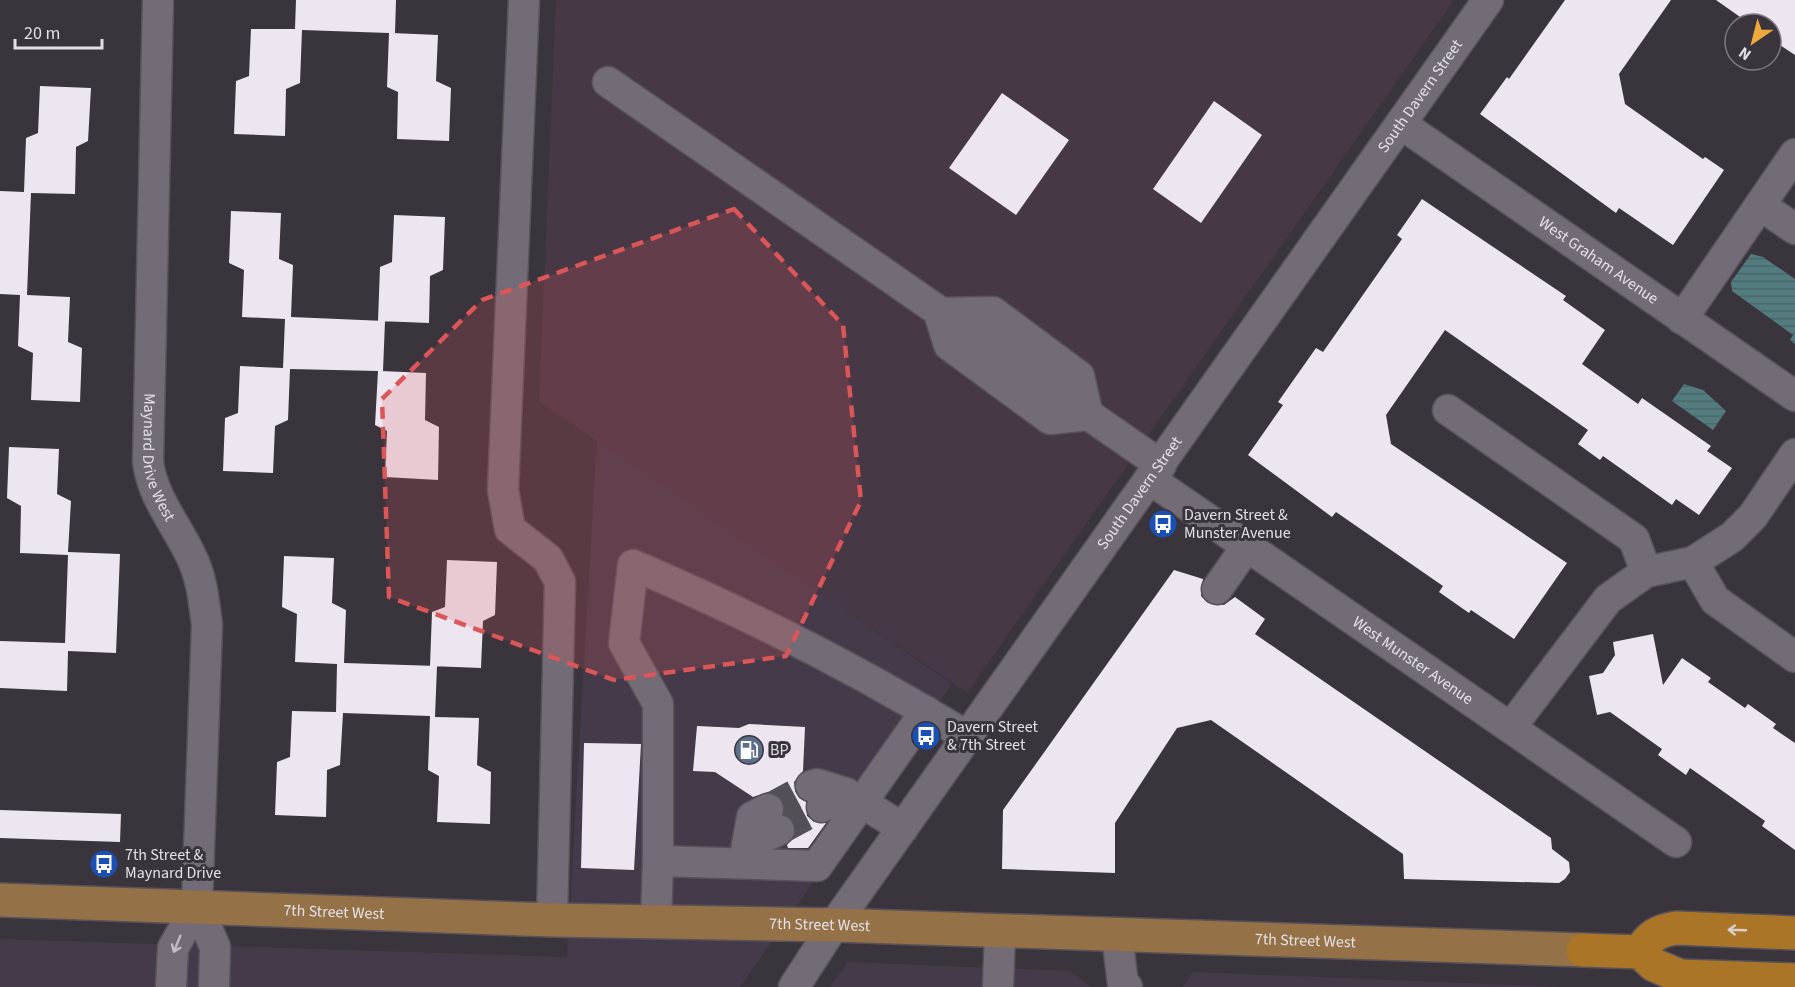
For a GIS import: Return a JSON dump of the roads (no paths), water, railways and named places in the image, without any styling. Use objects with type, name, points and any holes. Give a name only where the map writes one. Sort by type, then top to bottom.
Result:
[{"type":"highway","points":[[1795,933],[1676,928],[1660,930],[1647,939],[1640,952],[1660,968],[1680,976],[1795,980]]},
{"type":"highway","name":"7th Street West","points":[[1583,950],[1640,952]]},
{"type":"main road","name":"7th Street West","points":[[0,900],[552,920],[834,925],[1583,950]]},
{"type":"street","name":"Maynard Drive West","points":[[158,0],[148,462],[156,493],[192,558],[198,574],[207,625],[197,906]]},
{"type":"street","points":[[524,0],[503,490],[510,529],[548,559],[560,582],[552,920]]},
{"type":"street","name":"South Davern Street","points":[[794,987],[834,925],[1488,0]]},
{"type":"street","points":[[608,82],[939,313],[993,312],[1079,376],[1088,416],[1050,419],[949,345],[939,313]]},
{"type":"street","name":"West Graham Avenue","points":[[1401,124],[1795,396]]},
{"type":"street","points":[[1682,319],[1795,154]]},
{"type":"street","points":[[1760,205],[1795,229]]},
{"type":"street","points":[[1448,410],[1634,539],[1646,572]]},
{"type":"street","name":"West Munster Avenue","points":[[1088,416],[1247,546],[1676,842]]},
{"type":"street","points":[[1511,727],[1608,599],[1646,572],[1693,562],[1732,537],[1753,516],[1795,454]]},
{"type":"street","points":[[1217,589],[1247,546]]},
{"type":"street","points":[[1693,562],[1715,600],[1795,657]]},
{"type":"street","points":[[656,922],[658,704],[624,643],[633,565],[731,607],[926,711],[968,737]]},
{"type":"street","points":[[658,861],[746,854],[817,866],[835,797],[926,711]]},
{"type":"street","points":[[835,797],[903,828]]},
{"type":"street","points":[[746,854],[774,820]]},
{"type":"street","points":[[171,987],[173,948],[197,906]]},
{"type":"street","points":[[197,906],[215,947],[214,987]]},
{"type":"street","points":[[998,987],[1000,932]]},
{"type":"street","points":[[1117,936],[1123,984],[1127,987]]},
{"type":"water","points":[[1751,254],[1763,257],[1795,279],[1795,344],[1790,340],[1793,335],[1732,291],[1731,282]]},
{"type":"water","points":[[1684,384],[1703,390],[1726,411],[1713,430],[1672,401]]},
{"type":"tunnel","points":[[768,809],[811,786]]},
{"type":"tunnel","points":[[779,830],[822,807]]},
{"type":"place","name":"Davern Street & Munster Avenue","points":[[1163,524]]},
{"type":"place","name":"Davern Street & 7th Street","points":[[926,736]]},
{"type":"place","name":"BP","points":[[749,750]]},
{"type":"place","name":"7th Street & Maynard Drive","points":[[104,864]]}]
